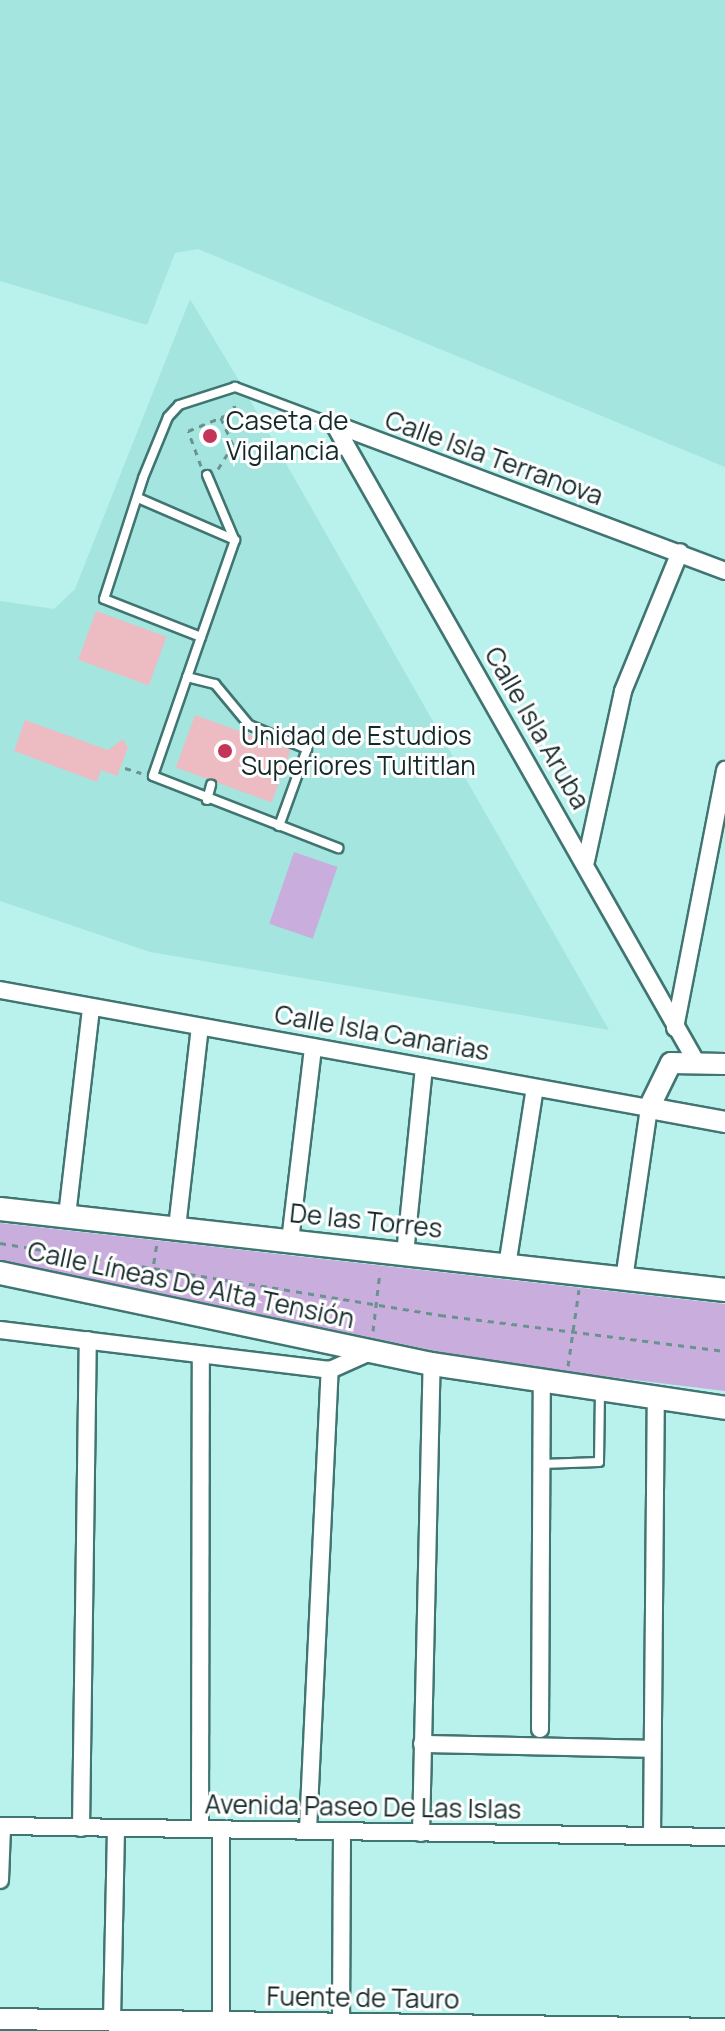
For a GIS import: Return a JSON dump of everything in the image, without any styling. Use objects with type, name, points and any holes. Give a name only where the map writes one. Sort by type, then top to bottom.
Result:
[{"type":"main road","name":"De las Torres","points":[[0,1209],[725,1290]]},
{"type":"main road","name":"Calle Líneas De Alta Tensión","points":[[0,1273],[432,1364],[725,1408]]},
{"type":"street","name":"Calle Isla Terranova","points":[[334,424],[725,571]]},
{"type":"street","name":"Calle Isla Aruba","points":[[334,424],[586,861],[694,1058]]},
{"type":"street","points":[[586,861],[623,691],[680,552]]},
{"type":"street","points":[[675,1028],[725,770]]},
{"type":"street","name":"Calle Isla Canarias","points":[[0,990],[649,1108]]},
{"type":"street","points":[[67,1216],[91,1007]]},
{"type":"street","points":[[168,1227],[200,1027]]},
{"type":"street","points":[[290,1241],[313,1047]]},
{"type":"street","points":[[624,1279],[649,1108],[671,1063],[694,1058],[725,1064]]},
{"type":"street","points":[[394,1253],[424,1067]]},
{"type":"street","points":[[507,1266],[535,1088]]},
{"type":"street","points":[[649,1108],[725,1122]]},
{"type":"street","points":[[0,1330],[330,1370],[308,1830]]},
{"type":"street","points":[[81,1828],[88,1340]]},
{"type":"street","name":"Calle Líneas De Alta Tensión","points":[[330,1370],[370,1352]]},
{"type":"street","points":[[200,1828],[201,1355]]},
{"type":"street","points":[[421,1833],[432,1364]]},
{"type":"street","points":[[540,1729],[542,1382]]},
{"type":"street","points":[[652,1836],[656,1398]]},
{"type":"street","points":[[422,1744],[652,1749]]},
{"type":"street","points":[[0,1880],[1,1826]]},
{"type":"street","name":"Avenida Paseo De Las Islas","points":[[1,1826],[725,1837]]},
{"type":"street","points":[[112,2020],[116,1828]]},
{"type":"street","points":[[220,2026],[221,1830]]},
{"type":"street","points":[[341,2023],[342,1832]]},
{"type":"street","name":"Fuente de Tauro","points":[[0,2019],[112,2020],[220,2026],[341,2023],[725,2029]]},
{"type":"lane","name":"Calle Isla Terranova","points":[[228,389],[247,389],[334,424]]},
{"type":"lane","points":[[201,637],[104,599],[168,417],[179,405],[228,389]]},
{"type":"lane","points":[[207,475],[235,540],[153,776],[207,800],[338,848]]},
{"type":"lane","points":[[138,498],[235,540]]},
{"type":"lane","points":[[187,677],[215,684],[225,712],[246,715],[249,725],[307,749],[279,826]]},
{"type":"lane","points":[[207,800],[211,785]]},
{"type":"lane","points":[[304,848],[309,837]]},
{"type":"lane","points":[[542,1464],[599,1462],[600,1390]]},
{"type":"path","points":[[220,416],[232,452],[207,475],[188,448],[188,431],[220,416],[236,411],[228,389]]},
{"type":"path","points":[[125,768],[153,776]]},
{"type":"path","points":[[148,1302],[153,1271],[168,1227]]},
{"type":"path","points":[[0,1243],[153,1271],[376,1305],[725,1351]]},
{"type":"path","points":[[370,1352],[376,1305],[394,1253]]},
{"type":"path","points":[[566,1385],[582,1274]]},
{"type":"shaded area","points":[[0,0],[725,0],[725,467],[198,249],[175,253],[147,325],[0,281]]},
{"type":"shaded area","name":"Unidad de Estudios Superiores Tultitlan","points":[[190,299],[609,1030],[150,952],[0,901],[0,601],[54,609],[75,589]]},
{"type":"shaded area","points":[[294,852],[337,867],[313,939],[269,924]]},
{"type":"shaded area","points":[[0,1223],[725,1304],[725,1391],[493,1363],[0,1260]]},
{"type":"building","points":[[96,611],[166,637],[149,686],[78,660]]},
{"type":"building","points":[[195,715],[291,750],[272,803],[176,768]]},
{"type":"building","points":[[25,720],[108,750],[123,739],[128,748],[117,776],[101,770],[97,782],[14,751]]},
{"type":"place","name":"Caseta de Vigilancia","points":[[210,436]]},
{"type":"place","name":"Unidad de Estudios Superiores Tultitlan","points":[[225,751]]}]
